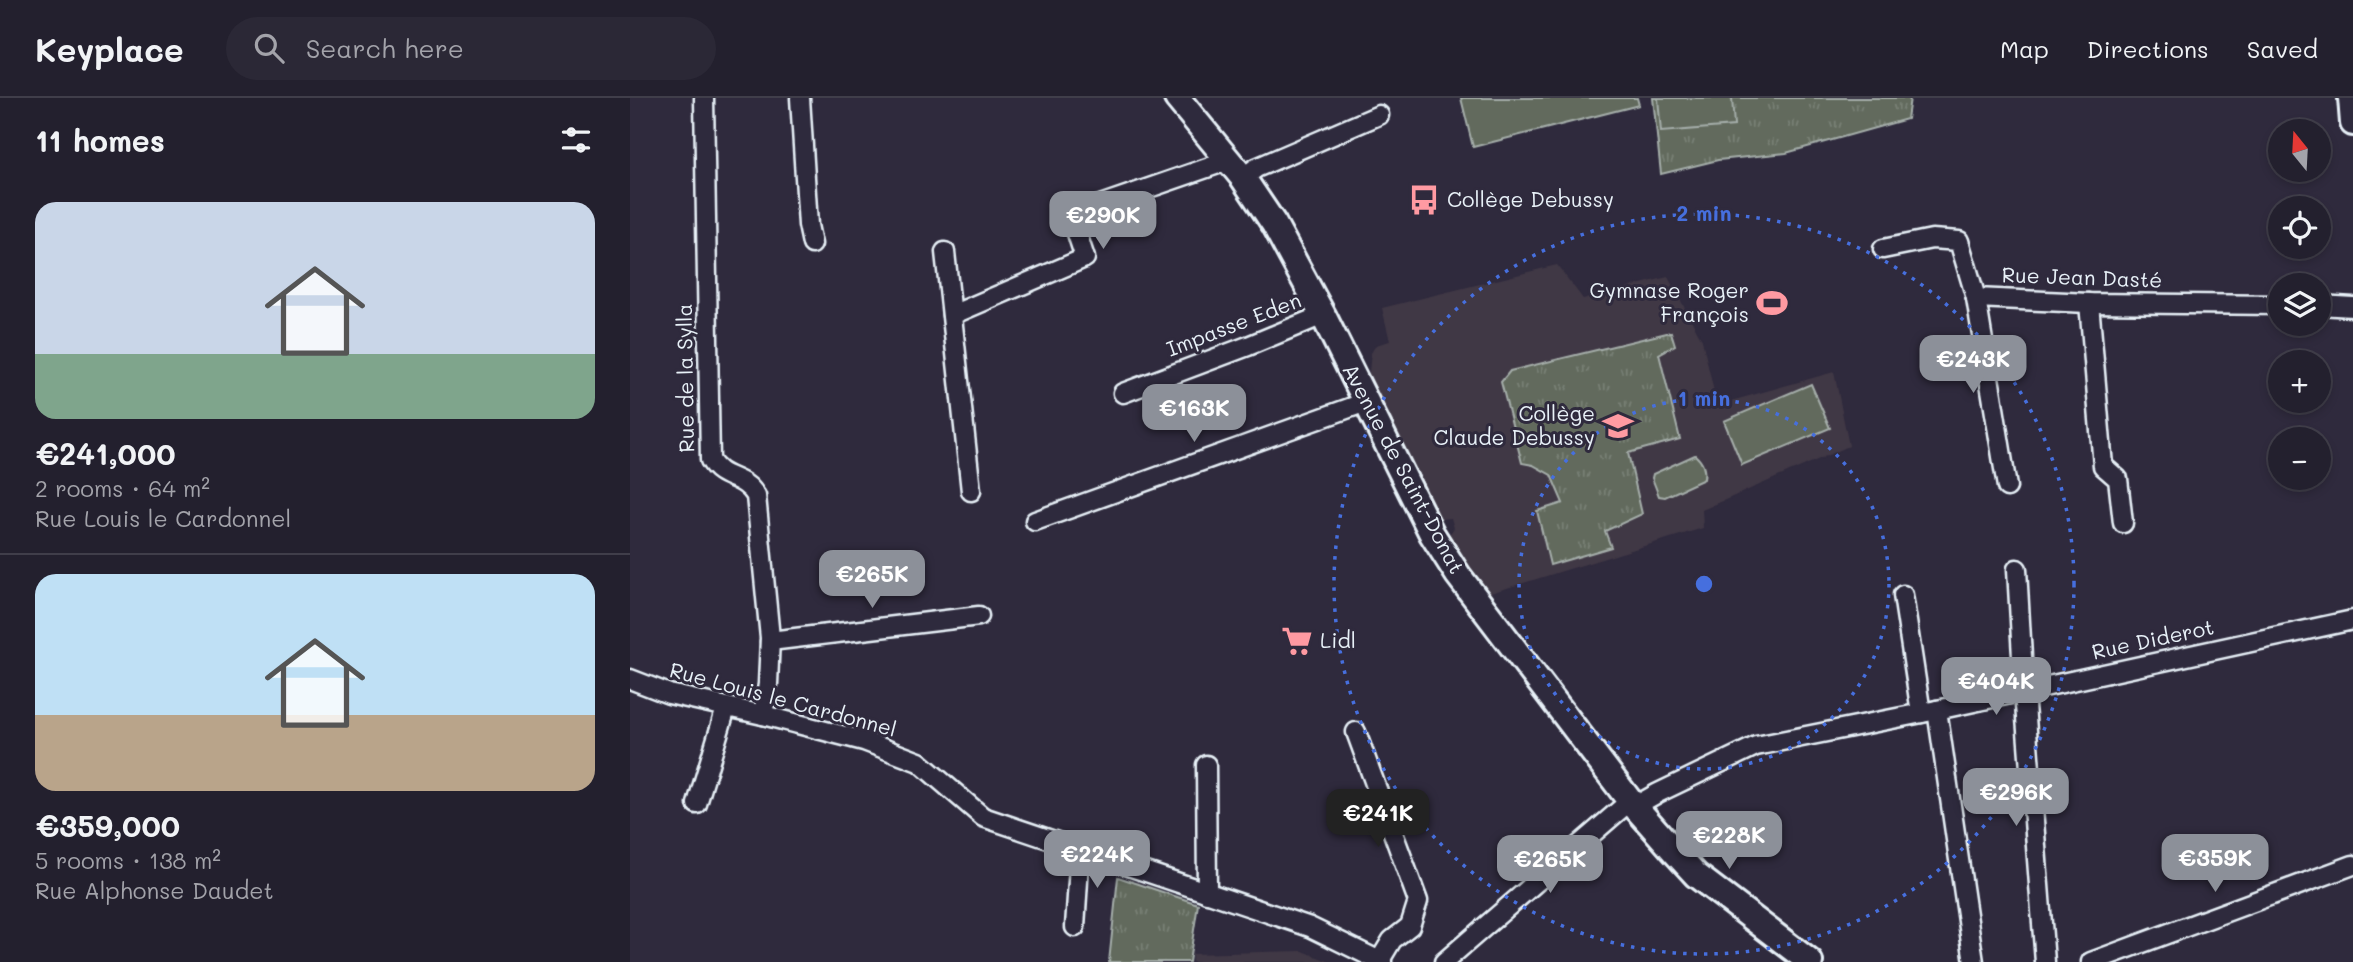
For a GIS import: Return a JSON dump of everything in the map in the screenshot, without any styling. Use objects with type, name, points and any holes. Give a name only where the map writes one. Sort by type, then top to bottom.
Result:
[{"type":"main road","name":"Avenue de Saint-Donat","points":[[1177,98],[1237,169],[1274,225],[1323,315],[1432,534],[1458,575],[1633,803],[1696,875],[1810,962]]},
{"type":"main road","points":[[2351,98],[2353,123]]},
{"type":"street","name":"Rue de la Sylla","points":[[704,98],[710,460],[715,470],[750,486],[756,496],[770,641],[763,715]]},
{"type":"street","points":[[800,98],[808,225],[812,244]]},
{"type":"street","points":[[952,314],[1085,258],[1071,215],[1237,169],[1256,168],[1379,116]]},
{"type":"street","name":"Rue Jean Dasté","points":[[1883,249],[1932,239],[1959,241],[1976,298],[2088,303],[2268,305]]},
{"type":"street","points":[[946,252],[971,491]]},
{"type":"street","points":[[1976,298],[2007,487]]},
{"type":"street","points":[[2088,303],[2103,466],[2118,479],[2123,523]]},
{"type":"street","points":[[2331,306],[2353,307]]},
{"type":"street","name":"Impasse Eden","points":[[1123,393],[1323,315]]},
{"type":"street","points":[[1035,521],[1366,402]]},
{"type":"street","points":[[2017,569],[2045,962]]},
{"type":"street","points":[[1903,594],[1929,712],[1974,962]]},
{"type":"street","points":[[770,641],[979,616]]},
{"type":"street","name":"Rue Diderot","points":[[1444,962],[1633,803],[1756,747],[2353,620]]},
{"type":"street","name":"Rue Louis le Cardonnel","points":[[630,678],[669,694],[864,741],[919,762],[983,817],[1310,927],[1381,961]]},
{"type":"street","points":[[697,804],[726,708]]},
{"type":"street","points":[[1356,732],[1418,901],[1410,926],[1392,940],[1381,961]]},
{"type":"street","points":[[1206,765],[1207,893]]},
{"type":"street","points":[[1075,927],[1080,850]]},
{"type":"street","points":[[2091,962],[2353,865]]},
{"type":"shaded area","name":"Collège Claude Debussy","points":[[1557,265],[1583,299],[1668,277],[1702,340],[1717,405],[1834,372],[1849,446],[1702,510],[1703,528],[1487,594],[1448,536],[1454,528],[1451,518],[1439,519],[1368,382],[1371,353],[1376,345],[1390,341],[1382,308]]},
{"type":"shaded area","points":[[1303,951],[1330,962],[1192,962],[1192,954]]},
{"type":"green space","points":[[1461,98],[1637,98],[1639,105],[1473,147]]},
{"type":"green space","points":[[1653,98],[1910,98],[1907,119],[1786,153],[1718,160],[1661,174]]},
{"type":"green space","points":[[1658,98],[1732,98],[1734,126],[1661,132]]},
{"type":"green space","points":[[1671,332],[1675,345],[1659,354],[1680,439],[1628,453],[1642,514],[1605,531],[1611,547],[1550,565],[1537,511],[1563,503],[1551,475],[1533,465],[1522,463],[1501,382],[1510,371]]},
{"type":"green space","points":[[1811,384],[1830,428],[1742,465],[1724,421]]},
{"type":"green space","points":[[1695,455],[1703,466],[1704,479],[1665,497],[1659,496],[1653,474]]},
{"type":"green space","points":[[1118,877],[1198,904],[1189,962],[1109,962]]},
{"type":"place","name":"Collège Debussy","points":[[1424,200]]},
{"type":"place","name":"Gymnase Roger François","points":[[1772,303]]},
{"type":"place","name":"Collège Claude Debussy","points":[[1618,426]]},
{"type":"place","name":"Lidl","points":[[1297,641]]}]
